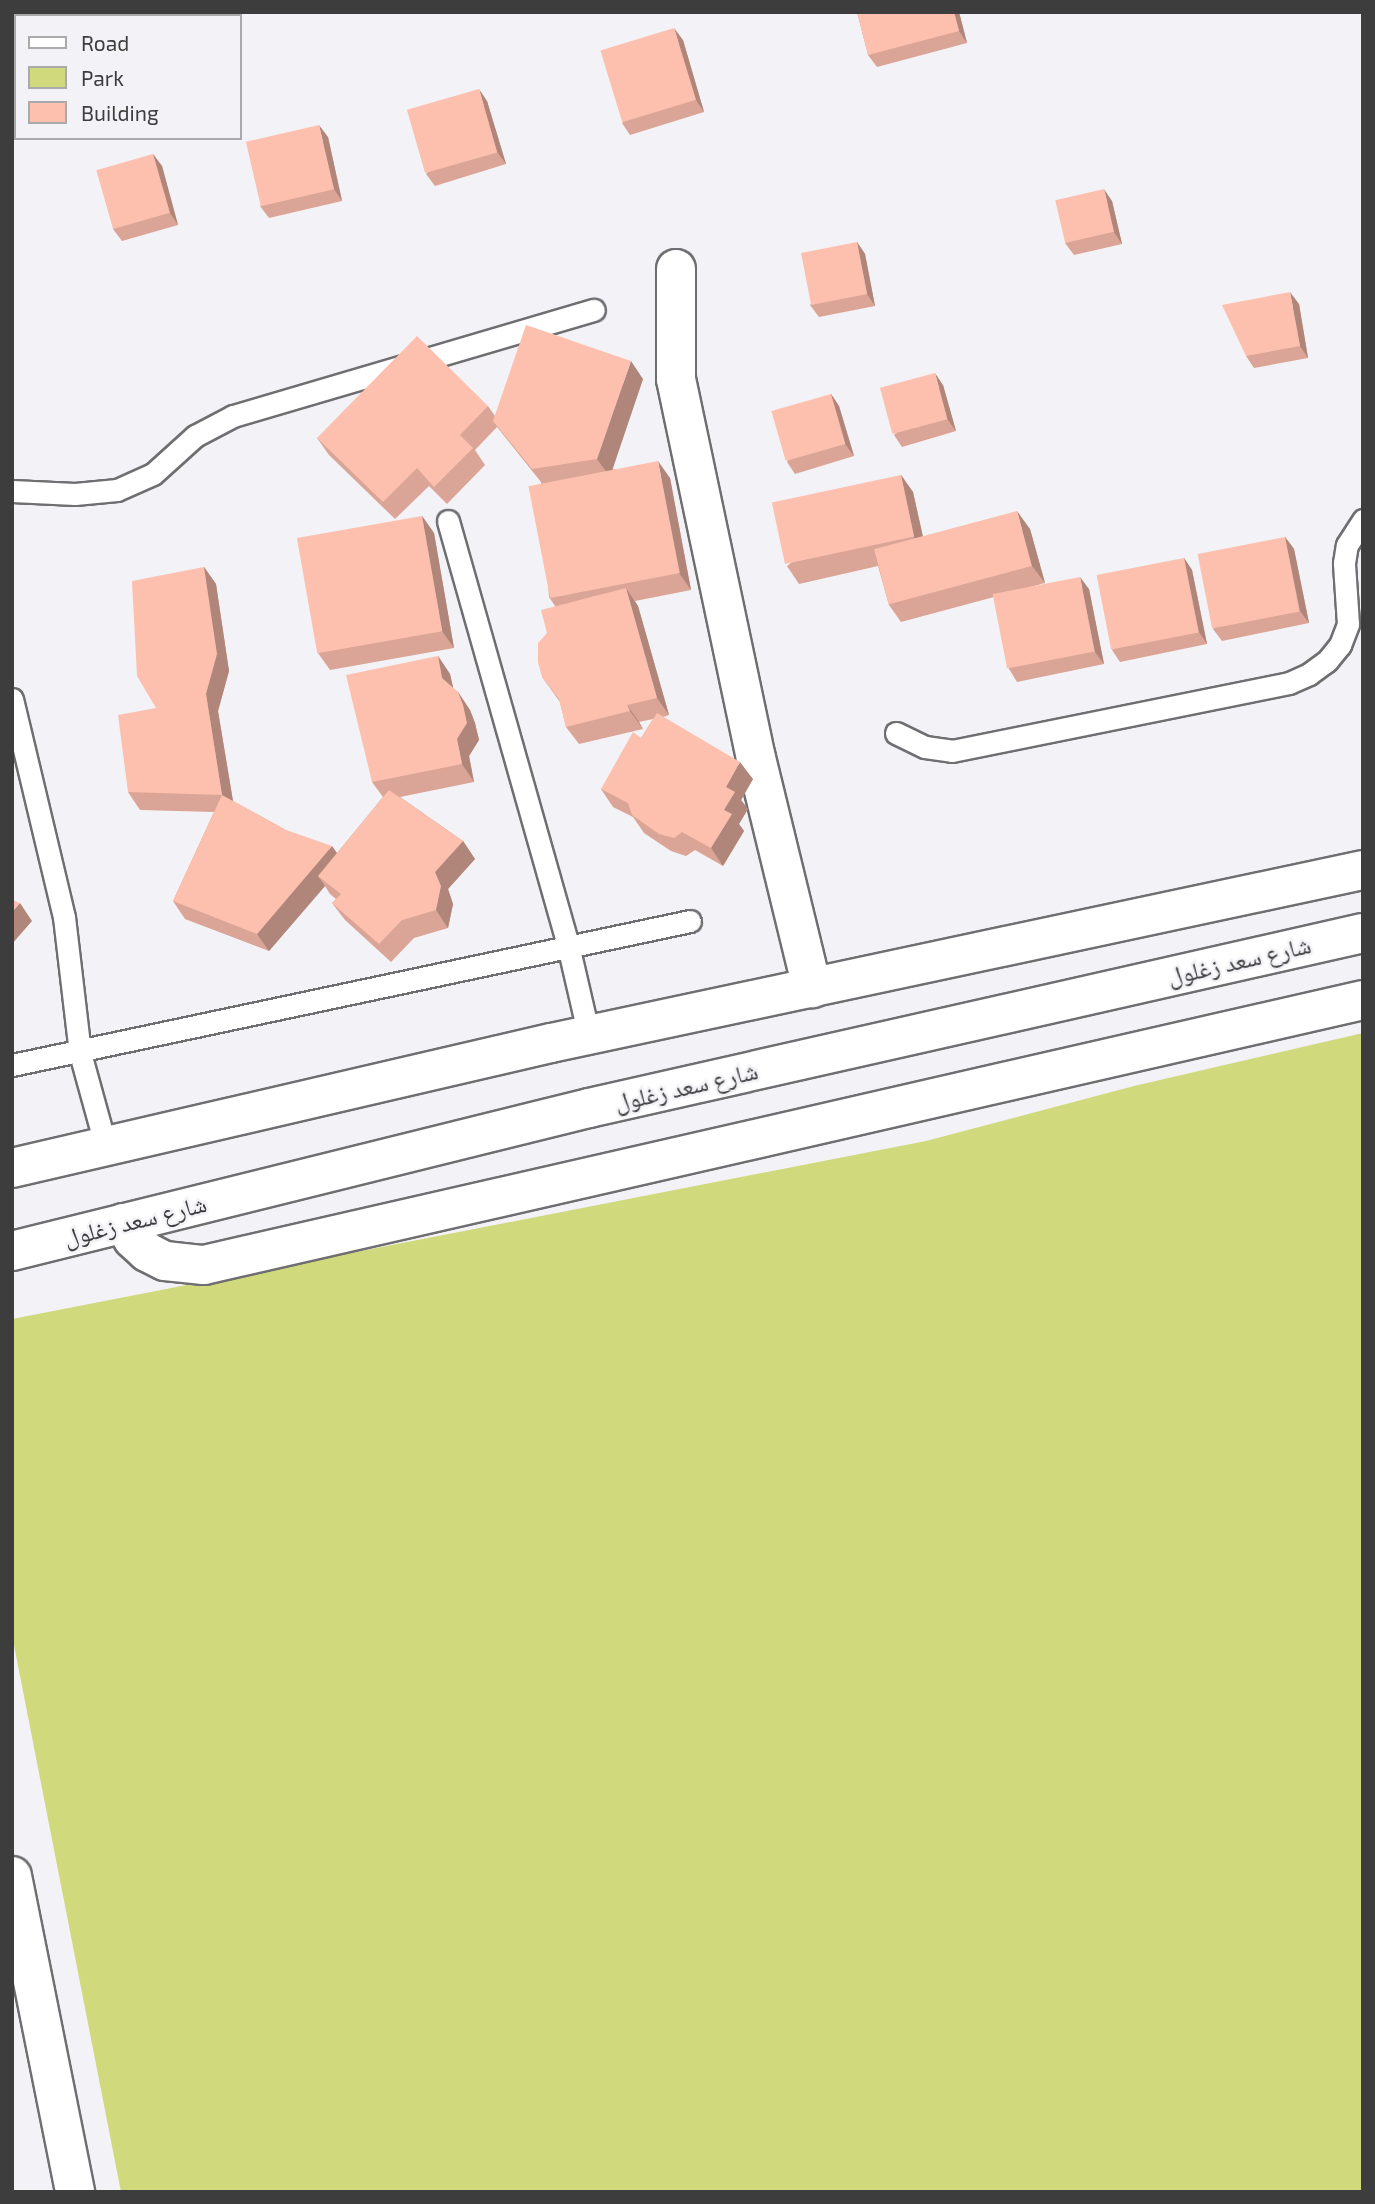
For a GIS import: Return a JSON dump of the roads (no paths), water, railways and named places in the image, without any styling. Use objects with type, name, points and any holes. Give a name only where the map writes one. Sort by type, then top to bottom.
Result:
[{"type":"main road","points":[[676,269],[676,379],[756,758],[812,988]]},
{"type":"main road","points":[[12,1168],[105,1144],[589,1036],[1363,870]]},
{"type":"main road","points":[[1231,898],[1244,959]]},
{"type":"main road","name":"شارع سعد زغلول","points":[[12,1251],[602,1105],[1363,933]]},
{"type":"main road","points":[[123,1223],[133,1239],[147,1252],[165,1261],[204,1265],[1363,1000]]},
{"type":"main road","points":[[12,1876],[75,2192]]},
{"type":"lane","points":[[12,491],[75,494],[117,490],[153,474],[195,436],[233,416],[594,310]]},
{"type":"lane","points":[[896,733],[925,747],[952,751],[1289,683],[1309,674],[1333,653],[1348,624],[1344,563],[1347,545],[1363,520]]},
{"type":"lane","points":[[447,522],[568,945],[589,1036]]},
{"type":"lane","points":[[12,699],[64,917],[80,1053],[105,1144]]},
{"type":"lane","points":[[12,1065],[80,1053],[568,945],[690,921]]},
{"type":"water","points":[[12,12],[205,12],[14,14],[12,62]]}]
